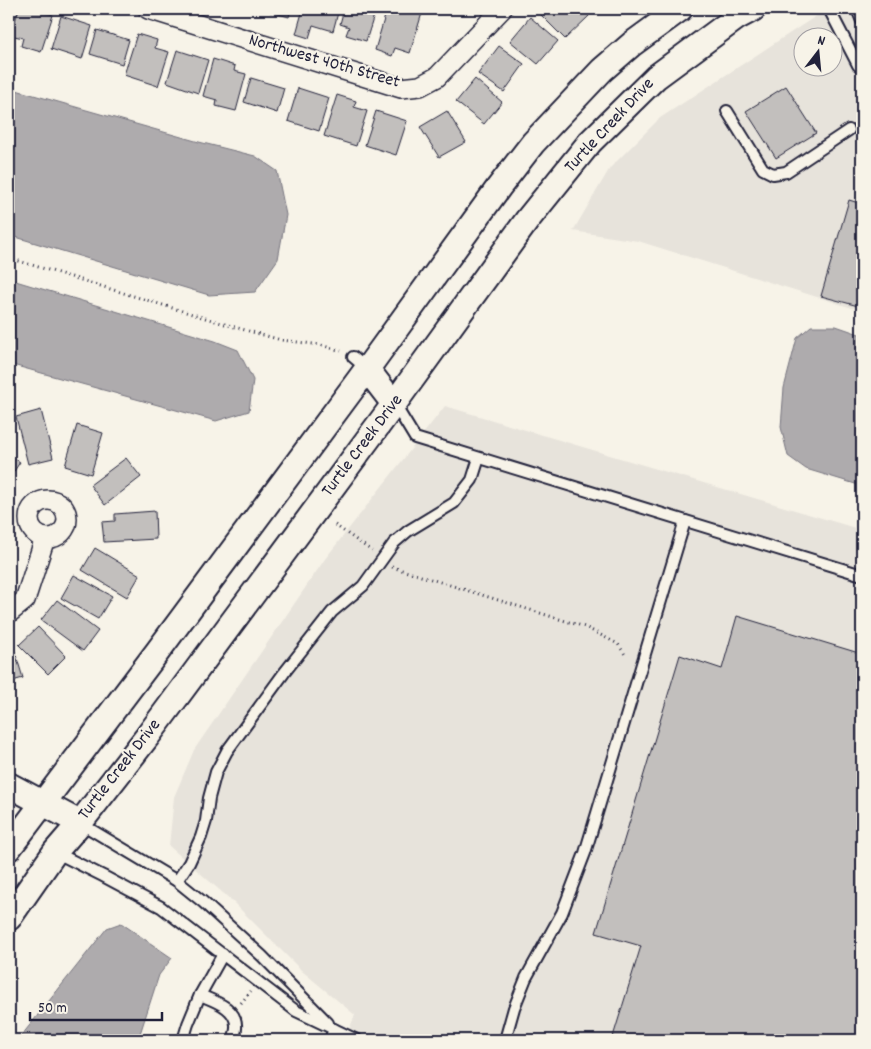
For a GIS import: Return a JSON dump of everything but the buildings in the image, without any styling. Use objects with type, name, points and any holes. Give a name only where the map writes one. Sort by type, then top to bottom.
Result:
[{"type":"street","name":"Northwest 40th Street","points":[[158,10],[401,88],[420,86],[437,77],[502,9]]},
{"type":"street","points":[[55,852],[12,838],[44,803],[158,652],[360,363],[533,143],[602,70],[632,44],[680,9]]},
{"type":"street","name":"Turtle Creek Drive","points":[[9,918],[55,852],[147,737],[394,404],[528,219],[590,142],[656,77],[736,18],[753,9]]},
{"type":"street","points":[[360,363],[394,404]]},
{"type":"street","points":[[9,613],[25,600],[45,538]]},
{"type":"street","points":[[9,785],[80,823]]},
{"type":"lane","points":[[829,9],[858,65],[862,68]]},
{"type":"lane","points":[[859,9],[862,21]]},
{"type":"lane","points":[[727,111],[763,169],[773,174],[786,172],[850,130]]},
{"type":"lane","points":[[394,404],[416,438],[862,575]]},
{"type":"lane","points":[[177,881],[189,863],[201,837],[216,772],[227,752],[284,673],[332,612],[363,586],[394,543],[408,531],[454,503],[472,480],[480,458]]},
{"type":"lane","points":[[505,1040],[514,1008],[526,978],[562,913],[585,853],[685,521]]},
{"type":"lane","points":[[80,823],[177,881],[203,902],[256,950],[334,1029]]},
{"type":"lane","points":[[55,852],[161,907],[296,1011],[357,1040]]},
{"type":"lane","points":[[183,1040],[200,995],[223,954]]},
{"type":"lane","points":[[200,995],[227,1007],[232,1013],[237,1028],[233,1040]]},
{"type":"lane","points":[[330,1040],[334,1029]]},
{"type":"path","points":[[9,258],[281,340],[321,345],[340,351],[360,363]]},
{"type":"path","points":[[335,524],[372,551]]},
{"type":"path","points":[[386,562],[393,568],[585,627],[618,644],[626,656]]},
{"type":"path","points":[[241,1003],[252,991]]},
{"type":"shaded area","points":[[827,9],[862,9],[862,311],[638,241],[573,231],[610,168],[660,118],[794,31],[794,78],[844,78],[844,28],[798,28]]},
{"type":"shaded area","points":[[9,88],[255,156],[277,171],[286,215],[278,259],[255,292],[209,295],[9,235]]},
{"type":"shaded area","points":[[9,279],[215,341],[238,350],[253,380],[249,411],[216,421],[9,364]]},
{"type":"shaded area","points":[[811,326],[836,326],[862,335],[862,486],[806,469],[788,456],[781,427],[784,388],[797,338]]},
{"type":"shaded area","points":[[445,406],[862,530],[862,1040],[345,1040],[355,1015],[302,971],[231,900],[169,846],[174,797],[194,750],[325,559]]},
{"type":"shaded area","points":[[121,923],[172,958],[159,975],[138,1040],[18,1040],[107,928]]}]
